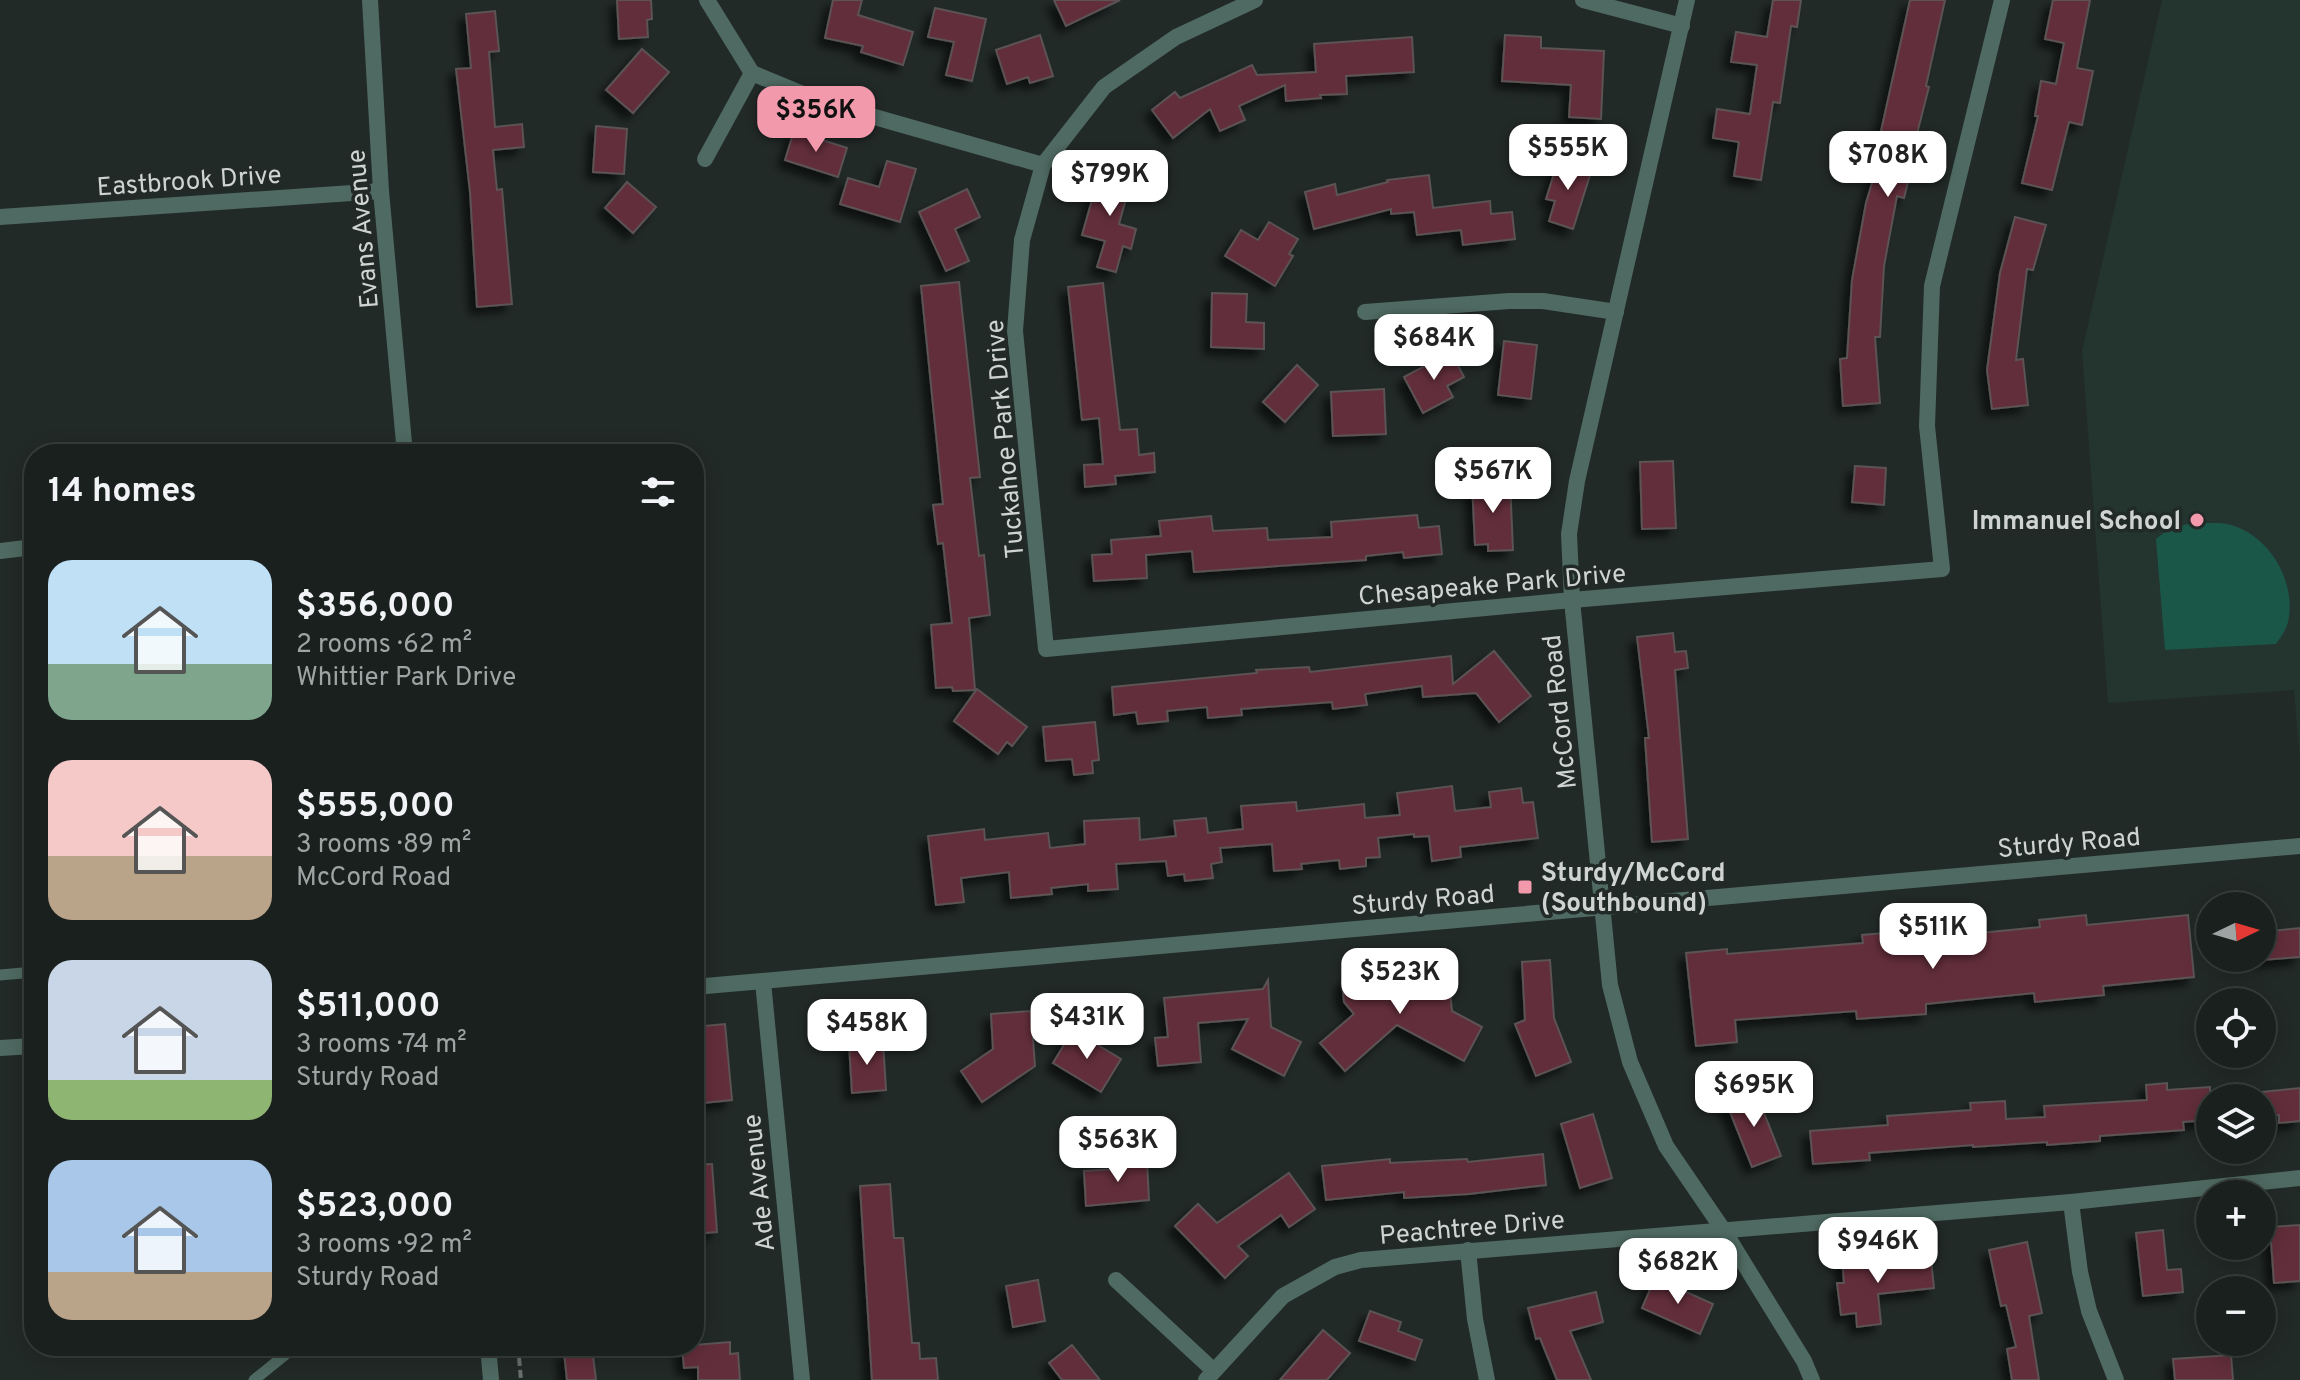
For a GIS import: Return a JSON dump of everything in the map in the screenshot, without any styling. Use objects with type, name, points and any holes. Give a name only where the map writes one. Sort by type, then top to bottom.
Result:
[{"type":"street","name":"Evans Avenue","points":[[370,0],[381,191],[404,444]]},
{"type":"street","points":[[707,0],[752,73],[822,102],[1043,165]]},
{"type":"street","name":"Tuckahoe Park Drive","points":[[1046,649],[1015,331],[1022,240],[1043,165],[1104,87],[1176,37],[1255,0]]},
{"type":"street","points":[[1583,0],[1682,26]]},
{"type":"street","name":"McCord Road","points":[[1687,0],[1577,481],[1569,534],[1572,600],[1610,985],[1630,1062],[1666,1146],[1724,1231],[1804,1361],[1812,1380]]},
{"type":"street","name":"Chesapeake Park Drive","points":[[1046,649],[1942,569],[1927,426],[1932,286],[2002,0]]},
{"type":"street","points":[[705,159],[752,73]]},
{"type":"street","name":"Eastbrook Drive","points":[[0,217],[381,191]]},
{"type":"street","points":[[1365,312],[1543,301],[1616,312]]},
{"type":"street","points":[[0,551],[24,548]]},
{"type":"street","name":"Sturdy Road","points":[[704,986],[2300,846]]},
{"type":"street","name":"Ade Avenue","points":[[763,982],[802,1380]]},
{"type":"street","points":[[0,1048],[24,1047]]},
{"type":"street","name":"Peachtree Drive","points":[[1116,1280],[1210,1375],[1283,1296],[1335,1267],[1361,1260],[2071,1202],[2300,1178]]},
{"type":"street","points":[[2071,1202],[2080,1272],[2089,1311],[2116,1380]]},
{"type":"street","points":[[1468,1250],[1475,1319],[1487,1380]]},
{"type":"street","points":[[489,1356],[491,1380]]},
{"type":"lane","points":[[0,975],[24,973]]},
{"type":"lane","points":[[254,1380],[284,1356]]},
{"type":"path","points":[[519,1356],[521,1380]]},
{"type":"shaded area","name":"Immanuel School","points":[[2162,0],[2300,0],[2300,761],[2294,690],[2108,703],[2082,351]]},
{"type":"green space","points":[[2223,523],[2242,529],[2256,537],[2277,561],[2284,576],[2290,607],[2287,625],[2276,644],[2165,650],[2156,539],[2171,527]]},
{"type":"building","points":[[617,0],[651,0],[652,19],[647,20],[648,37],[619,39]]},
{"type":"building","points":[[833,0],[862,0],[858,15],[913,32],[903,65],[861,52],[863,46],[825,38]]},
{"type":"building","points":[[1054,0],[1120,0],[1066,26]]},
{"type":"building","points":[[1773,0],[1801,0],[1797,27],[1791,26],[1780,103],[1773,102],[1761,180],[1734,176],[1739,142],[1713,138],[1717,109],[1750,114],[1757,65],[1731,62],[1736,32],[1767,37]]},
{"type":"building","points":[[1910,0],[1945,0],[1926,86],[1929,87],[1911,157],[1914,158],[1904,198],[1897,196],[1884,266],[1880,337],[1875,337],[1880,403],[1843,406],[1840,359],[1847,358],[1852,280],[1866,203],[1887,133],[1881,131]]},
{"type":"building","points":[[2053,0],[2090,0],[2077,68],[2093,71],[2082,125],[2069,122],[2052,190],[2022,183],[2038,116],[2035,116],[2041,81],[2056,84],[2064,43],[2045,39]]},
{"type":"building","points":[[935,8],[986,19],[972,81],[946,75],[954,42],[928,37]]},
{"type":"building","points":[[495,11],[499,51],[489,52],[495,127],[522,124],[524,147],[493,150],[497,190],[502,189],[512,304],[477,307],[470,192],[456,69],[471,68],[466,14]]},
{"type":"building","points":[[1040,35],[1053,76],[1030,83],[1028,77],[1007,84],[996,50]]},
{"type":"building","points":[[1505,35],[1541,37],[1541,48],[1604,51],[1601,119],[1569,117],[1571,85],[1502,81]]},
{"type":"building","points":[[1412,37],[1414,72],[1346,76],[1347,94],[1320,95],[1321,98],[1286,101],[1285,85],[1239,106],[1245,120],[1220,131],[1210,109],[1173,138],[1152,110],[1175,92],[1180,98],[1252,65],[1257,75],[1316,72],[1314,44]]},
{"type":"building","points":[[642,49],[669,72],[633,113],[606,90]]},
{"type":"building","points":[[596,126],[627,129],[624,174],[593,172]]},
{"type":"building","points":[[794,131],[847,148],[838,177],[785,160]]},
{"type":"building","points":[[1559,158],[1592,169],[1573,229],[1549,221],[1555,201],[1546,199]]},
{"type":"building","points":[[887,161],[916,169],[900,222],[840,204],[848,178],[879,187]]},
{"type":"building","points":[[1101,168],[1132,177],[1119,224],[1136,229],[1131,249],[1123,246],[1116,272],[1097,267],[1105,241],[1082,235]]},
{"type":"building","points":[[1429,175],[1433,208],[1490,201],[1491,214],[1512,212],[1515,239],[1463,245],[1461,230],[1417,235],[1414,212],[1391,214],[1391,209],[1314,229],[1305,192],[1335,184],[1337,195],[1387,180]]},
{"type":"building","points":[[627,182],[656,207],[633,233],[605,208]]},
{"type":"building","points":[[967,189],[980,217],[955,229],[969,261],[946,271],[919,212]]},
{"type":"building","points":[[2015,217],[2046,225],[2033,270],[2027,269],[2016,360],[2023,359],[2028,405],[1992,409],[1987,370],[2000,273]]},
{"type":"building","points":[[1269,222],[1298,239],[1289,254],[1293,256],[1275,286],[1225,256],[1241,230],[1258,240]]},
{"type":"building","points":[[959,282],[980,477],[970,478],[979,556],[984,555],[990,615],[969,618],[975,690],[953,691],[952,687],[936,688],[931,625],[952,623],[943,543],[938,544],[933,505],[943,504],[921,286]]},
{"type":"building","points":[[1103,283],[1120,430],[1137,429],[1139,455],[1154,453],[1155,472],[1115,476],[1116,484],[1085,487],[1084,465],[1103,464],[1099,418],[1082,420],[1068,287]]},
{"type":"building","points":[[1212,293],[1247,294],[1246,322],[1264,323],[1264,349],[1211,347]]},
{"type":"building","points":[[1504,341],[1537,345],[1531,399],[1498,395]]},
{"type":"building","points":[[1451,352],[1464,377],[1447,386],[1453,397],[1423,413],[1404,377]]},
{"type":"building","points":[[1297,365],[1318,385],[1285,422],[1263,402]]},
{"type":"building","points":[[1384,389],[1386,434],[1333,436],[1331,392]]},
{"type":"building","points":[[1673,461],[1676,528],[1642,529],[1640,462]]},
{"type":"building","points":[[1855,466],[1886,468],[1884,505],[1852,502]]},
{"type":"building","points":[[1510,482],[1513,550],[1488,551],[1488,544],[1475,545],[1472,483]]},
{"type":"building","points":[[1417,515],[1419,528],[1439,526],[1442,554],[1404,558],[1403,552],[1366,556],[1366,560],[1194,572],[1192,551],[1146,555],[1147,578],[1094,581],[1092,555],[1112,554],[1111,540],[1161,536],[1159,521],[1211,516],[1213,531],[1267,528],[1268,540],[1332,537],[1331,522]]},
{"type":"building","points":[[1673,633],[1675,652],[1686,651],[1688,668],[1675,670],[1688,839],[1652,842],[1645,738],[1649,738],[1637,637]]},
{"type":"building","points":[[1494,651],[1531,696],[1499,722],[1476,693],[1423,697],[1422,686],[1365,694],[1367,705],[1333,709],[1332,702],[1241,709],[1242,715],[1208,718],[1207,707],[1167,711],[1168,721],[1138,724],[1136,712],[1114,715],[1112,687],[1257,673],[1256,670],[1309,667],[1310,672],[1451,656],[1453,684]]},
{"type":"building","points":[[977,689],[1027,727],[1012,746],[1007,742],[998,754],[954,721]]},
{"type":"building","points":[[1095,722],[1099,760],[1092,761],[1093,773],[1074,775],[1072,759],[1046,761],[1043,727]]},
{"type":"building","points":[[1452,786],[1455,811],[1491,807],[1489,792],[1521,788],[1523,803],[1533,802],[1538,838],[1460,847],[1461,857],[1432,861],[1429,836],[1414,837],[1414,834],[1378,838],[1380,857],[1366,858],[1366,866],[1340,869],[1339,860],[1301,864],[1302,869],[1274,871],[1272,844],[1220,848],[1222,862],[1211,864],[1213,878],[1185,881],[1184,874],[1168,876],[1166,861],[1116,864],[1118,889],[1088,891],[1088,884],[1051,888],[1052,894],[1011,898],[1009,872],[961,878],[964,902],[936,905],[928,836],[984,829],[985,840],[1048,833],[1050,848],[1085,844],[1084,821],[1139,818],[1140,840],[1176,836],[1174,821],[1206,818],[1208,833],[1243,829],[1241,806],[1296,802],[1297,811],[1364,804],[1365,818],[1400,815],[1397,793]]},
{"type":"building","points":[[2086,915],[2087,925],[2188,915],[2194,977],[2103,986],[2104,995],[2035,1002],[2034,993],[1926,1004],[1926,1014],[1857,1019],[1856,1011],[1735,1020],[1737,1042],[1696,1046],[1686,953],[1727,949],[1727,954],[1863,943],[1862,935],[1908,931],[1909,940],[2040,927],[2039,920]]},
{"type":"building","points":[[2300,928],[2300,957],[2276,959],[2276,931]]},
{"type":"building","points":[[1550,960],[1554,1018],[1571,1062],[1536,1076],[1515,1024],[1525,1020],[1522,962]]},
{"type":"building","points":[[1448,972],[1452,1011],[1482,1027],[1464,1061],[1397,1025],[1345,1071],[1320,1043],[1354,1014],[1344,1002],[1342,981]]},
{"type":"building","points":[[1268,980],[1271,1027],[1301,1042],[1284,1076],[1232,1049],[1248,1019],[1198,1023],[1201,1062],[1158,1066],[1155,1038],[1168,1037],[1164,998],[1263,989]]},
{"type":"building","points":[[1031,1011],[1035,1066],[982,1102],[961,1071],[993,1049],[991,1014]]},
{"type":"building","points":[[725,1024],[732,1100],[704,1103],[704,1026]]},
{"type":"building","points":[[1073,1030],[1121,1059],[1101,1092],[1053,1063]]},
{"type":"building","points":[[883,1042],[886,1090],[852,1093],[849,1044]]},
{"type":"building","points":[[2167,1083],[2167,1090],[2196,1088],[2196,1121],[2183,1122],[2184,1130],[2100,1136],[2100,1141],[1973,1145],[1869,1153],[1870,1160],[1813,1164],[1810,1131],[1888,1125],[1887,1116],[1971,1110],[1970,1103],[2005,1101],[2006,1119],[2045,1117],[2044,1106],[2147,1100],[2146,1085]]},
{"type":"building","points":[[2300,1088],[2300,1121],[2279,1123],[2276,1091]]},
{"type":"building","points":[[1755,1090],[1781,1156],[1752,1167],[1726,1102]]},
{"type":"building","points":[[1593,1114],[1612,1178],[1580,1188],[1561,1124]]},
{"type":"building","points":[[1543,1154],[1546,1185],[1469,1194],[1404,1198],[1404,1192],[1326,1200],[1322,1166],[1390,1159],[1390,1163],[1467,1159],[1468,1162]]},
{"type":"building","points":[[1147,1161],[1149,1200],[1086,1206],[1084,1171],[1117,1169],[1116,1162]]},
{"type":"building","points":[[704,1164],[712,1164],[717,1232],[704,1233]]},
{"type":"building","points":[[1289,1173],[1315,1209],[1289,1227],[1281,1215],[1238,1246],[1248,1256],[1225,1278],[1175,1226],[1198,1204],[1217,1223]]},
{"type":"building","points":[[890,1184],[894,1238],[903,1238],[912,1343],[919,1343],[920,1359],[936,1358],[938,1380],[872,1380],[860,1186]]},
{"type":"building","points":[[2300,1225],[2300,1281],[2276,1283],[2272,1260],[2276,1260],[2276,1227]]},
{"type":"building","points":[[2163,1230],[2167,1270],[2181,1269],[2183,1292],[2143,1296],[2136,1233]]},
{"type":"building","points":[[2027,1242],[2042,1313],[2029,1316],[2039,1380],[2012,1380],[2007,1349],[2016,1347],[2006,1305],[2001,1306],[1989,1250]]},
{"type":"building","points":[[1874,1256],[1875,1265],[1931,1259],[1934,1288],[1878,1294],[1881,1324],[1857,1327],[1856,1313],[1841,1315],[1837,1283],[1844,1283],[1842,1259]]},
{"type":"building","points":[[1655,1278],[1713,1304],[1700,1334],[1642,1308]]},
{"type":"building","points":[[1038,1280],[1045,1321],[1013,1327],[1006,1286]]},
{"type":"building","points":[[1596,1292],[1603,1322],[1570,1331],[1591,1380],[1557,1380],[1540,1338],[1536,1339],[1528,1308]]},
{"type":"building","points":[[1370,1311],[1401,1322],[1398,1331],[1422,1340],[1415,1360],[1359,1341]]},
{"type":"building","points":[[1323,1330],[1350,1353],[1327,1380],[1280,1380]]},
{"type":"building","points":[[730,1342],[730,1354],[738,1353],[740,1380],[698,1380],[698,1367],[684,1368],[683,1356],[704,1356],[704,1344]]},
{"type":"building","points":[[1072,1345],[1100,1380],[1062,1380],[1049,1363]]},
{"type":"building","points":[[564,1356],[593,1356],[596,1380],[567,1380]]},
{"type":"building","points":[[2231,1356],[2233,1380],[2175,1380],[2173,1359]]},
{"type":"place","name":"Immanuel School","points":[[2197,520]]},
{"type":"place","name":"Sturdy/McCord (Southbound)","points":[[1525,887]]}]
